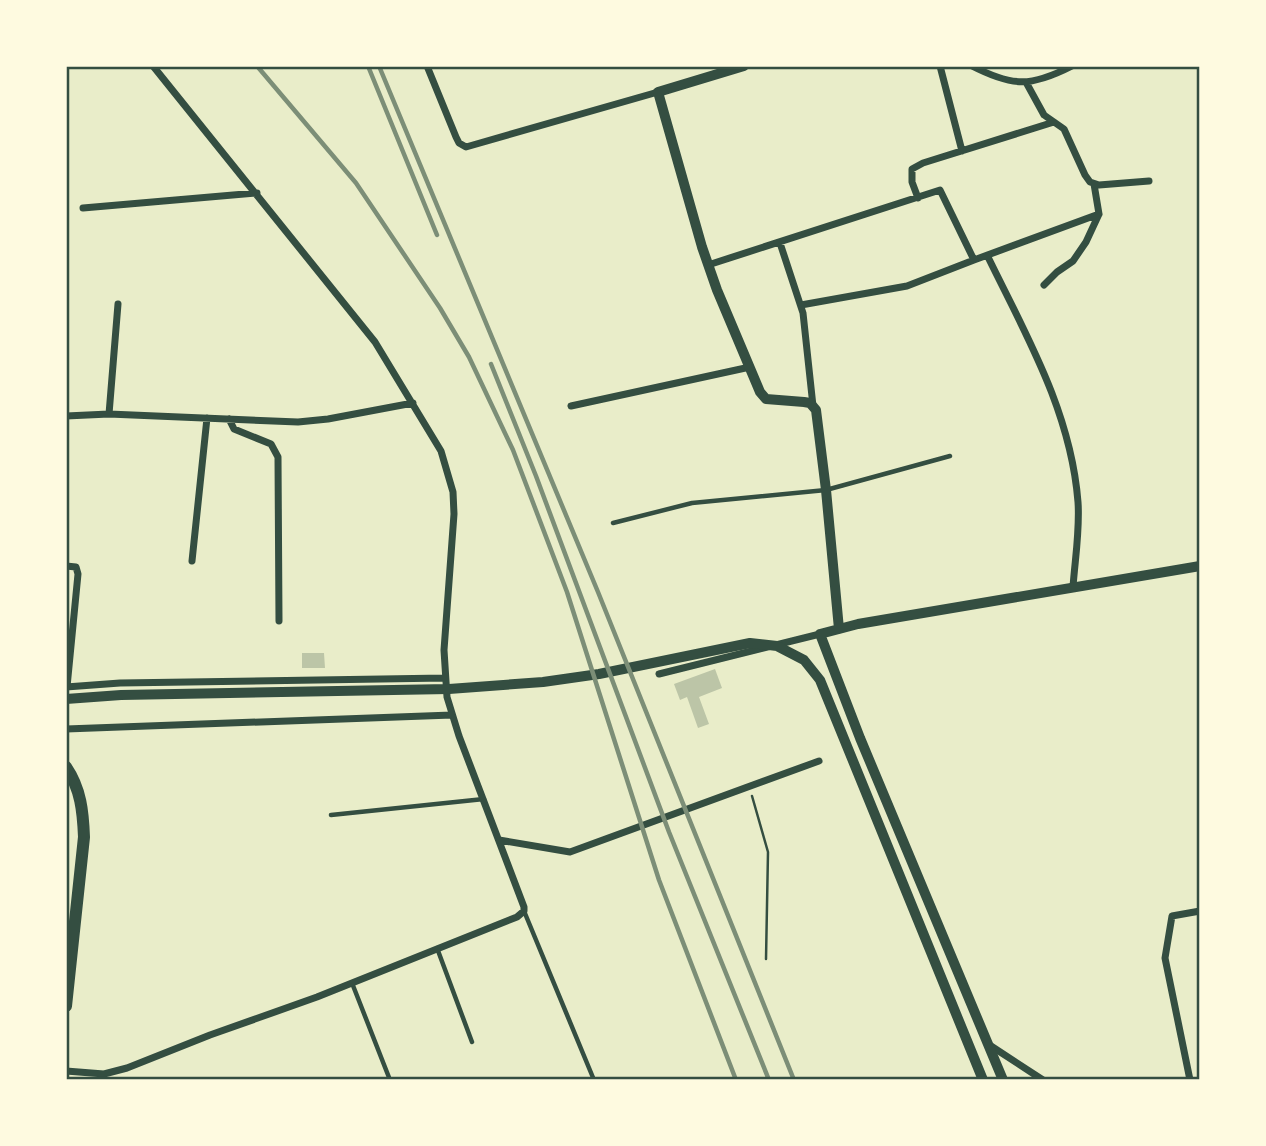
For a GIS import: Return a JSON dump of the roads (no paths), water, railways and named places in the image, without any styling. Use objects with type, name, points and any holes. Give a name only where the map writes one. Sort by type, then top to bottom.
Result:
[{"type":"main road","points":[[66,699],[121,695],[475,687],[599,674],[750,643],[777,646],[804,660],[820,680],[983,1080]]},
{"type":"main road","points":[[66,767],[78,789],[83,811],[84,837],[66,1006]]},
{"type":"street","points":[[66,1071],[94,1074],[117,1071],[352,983],[517,917],[524,911],[447,697],[444,650],[454,514],[453,492],[442,452],[375,342],[153,66]]},
{"type":"street","points":[[428,66],[456,137],[466,147],[744,66]]},
{"type":"street","points":[[940,66],[962,151]]},
{"type":"street","points":[[972,66],[990,76],[1027,84],[1072,66]]},
{"type":"street","points":[[1027,84],[1041,112],[1064,130],[1085,175],[1094,184],[1099,214],[1086,242],[1073,261],[1044,285]]},
{"type":"street","points":[[658,92],[708,265],[760,392],[766,399],[804,402],[813,406]]},
{"type":"street","points":[[918,198],[912,182],[912,169],[1054,122]]},
{"type":"street","points":[[1094,184],[1149,181]]},
{"type":"street","points":[[708,265],[940,190],[974,260]]},
{"type":"street","points":[[83,208],[257,193]]},
{"type":"street","points":[[801,305],[907,286],[1099,214]]},
{"type":"street","points":[[779,243],[801,305],[813,406],[818,416],[839,629]]},
{"type":"street","points":[[988,257],[1049,382],[1061,415],[1077,500],[1073,587]]},
{"type":"street","points":[[109,414],[118,304]]},
{"type":"street","points":[[571,406],[750,367]]},
{"type":"street","points":[[66,416],[109,414],[298,422],[413,403]]},
{"type":"street","points":[[192,561],[207,418]]},
{"type":"street","points":[[229,419],[234,429],[271,444],[278,457],[279,621]]},
{"type":"street","points":[[66,566],[76,568],[78,574],[67,687],[120,683],[445,678]]},
{"type":"street","points":[[659,674],[839,629],[1199,566]]},
{"type":"street","points":[[820,634],[860,738],[1003,1080]]},
{"type":"street","points":[[66,729],[452,715]]},
{"type":"street","points":[[499,840],[570,852],[819,761]]},
{"type":"street","points":[[1190,1080],[1165,958],[1172,916],[1199,911]]},
{"type":"street","points":[[991,1046],[1043,1080]]},
{"type":"lane","points":[[613,523],[692,503],[826,489],[950,456]]},
{"type":"lane","points":[[331,815],[484,799]]},
{"type":"lane","points":[[524,911],[594,1080]]},
{"type":"lane","points":[[437,948],[471,1042]]},
{"type":"lane","points":[[352,983],[390,1080]]},
{"type":"railway","points":[[257,66],[356,183],[440,308],[469,357],[513,450],[567,592],[659,880],[736,1080]]},
{"type":"railway","points":[[368,66],[437,235]]},
{"type":"railway","points":[[379,66],[598,592],[794,1080]]},
{"type":"railway","points":[[491,364],[536,476],[669,832],[769,1080]]}]
